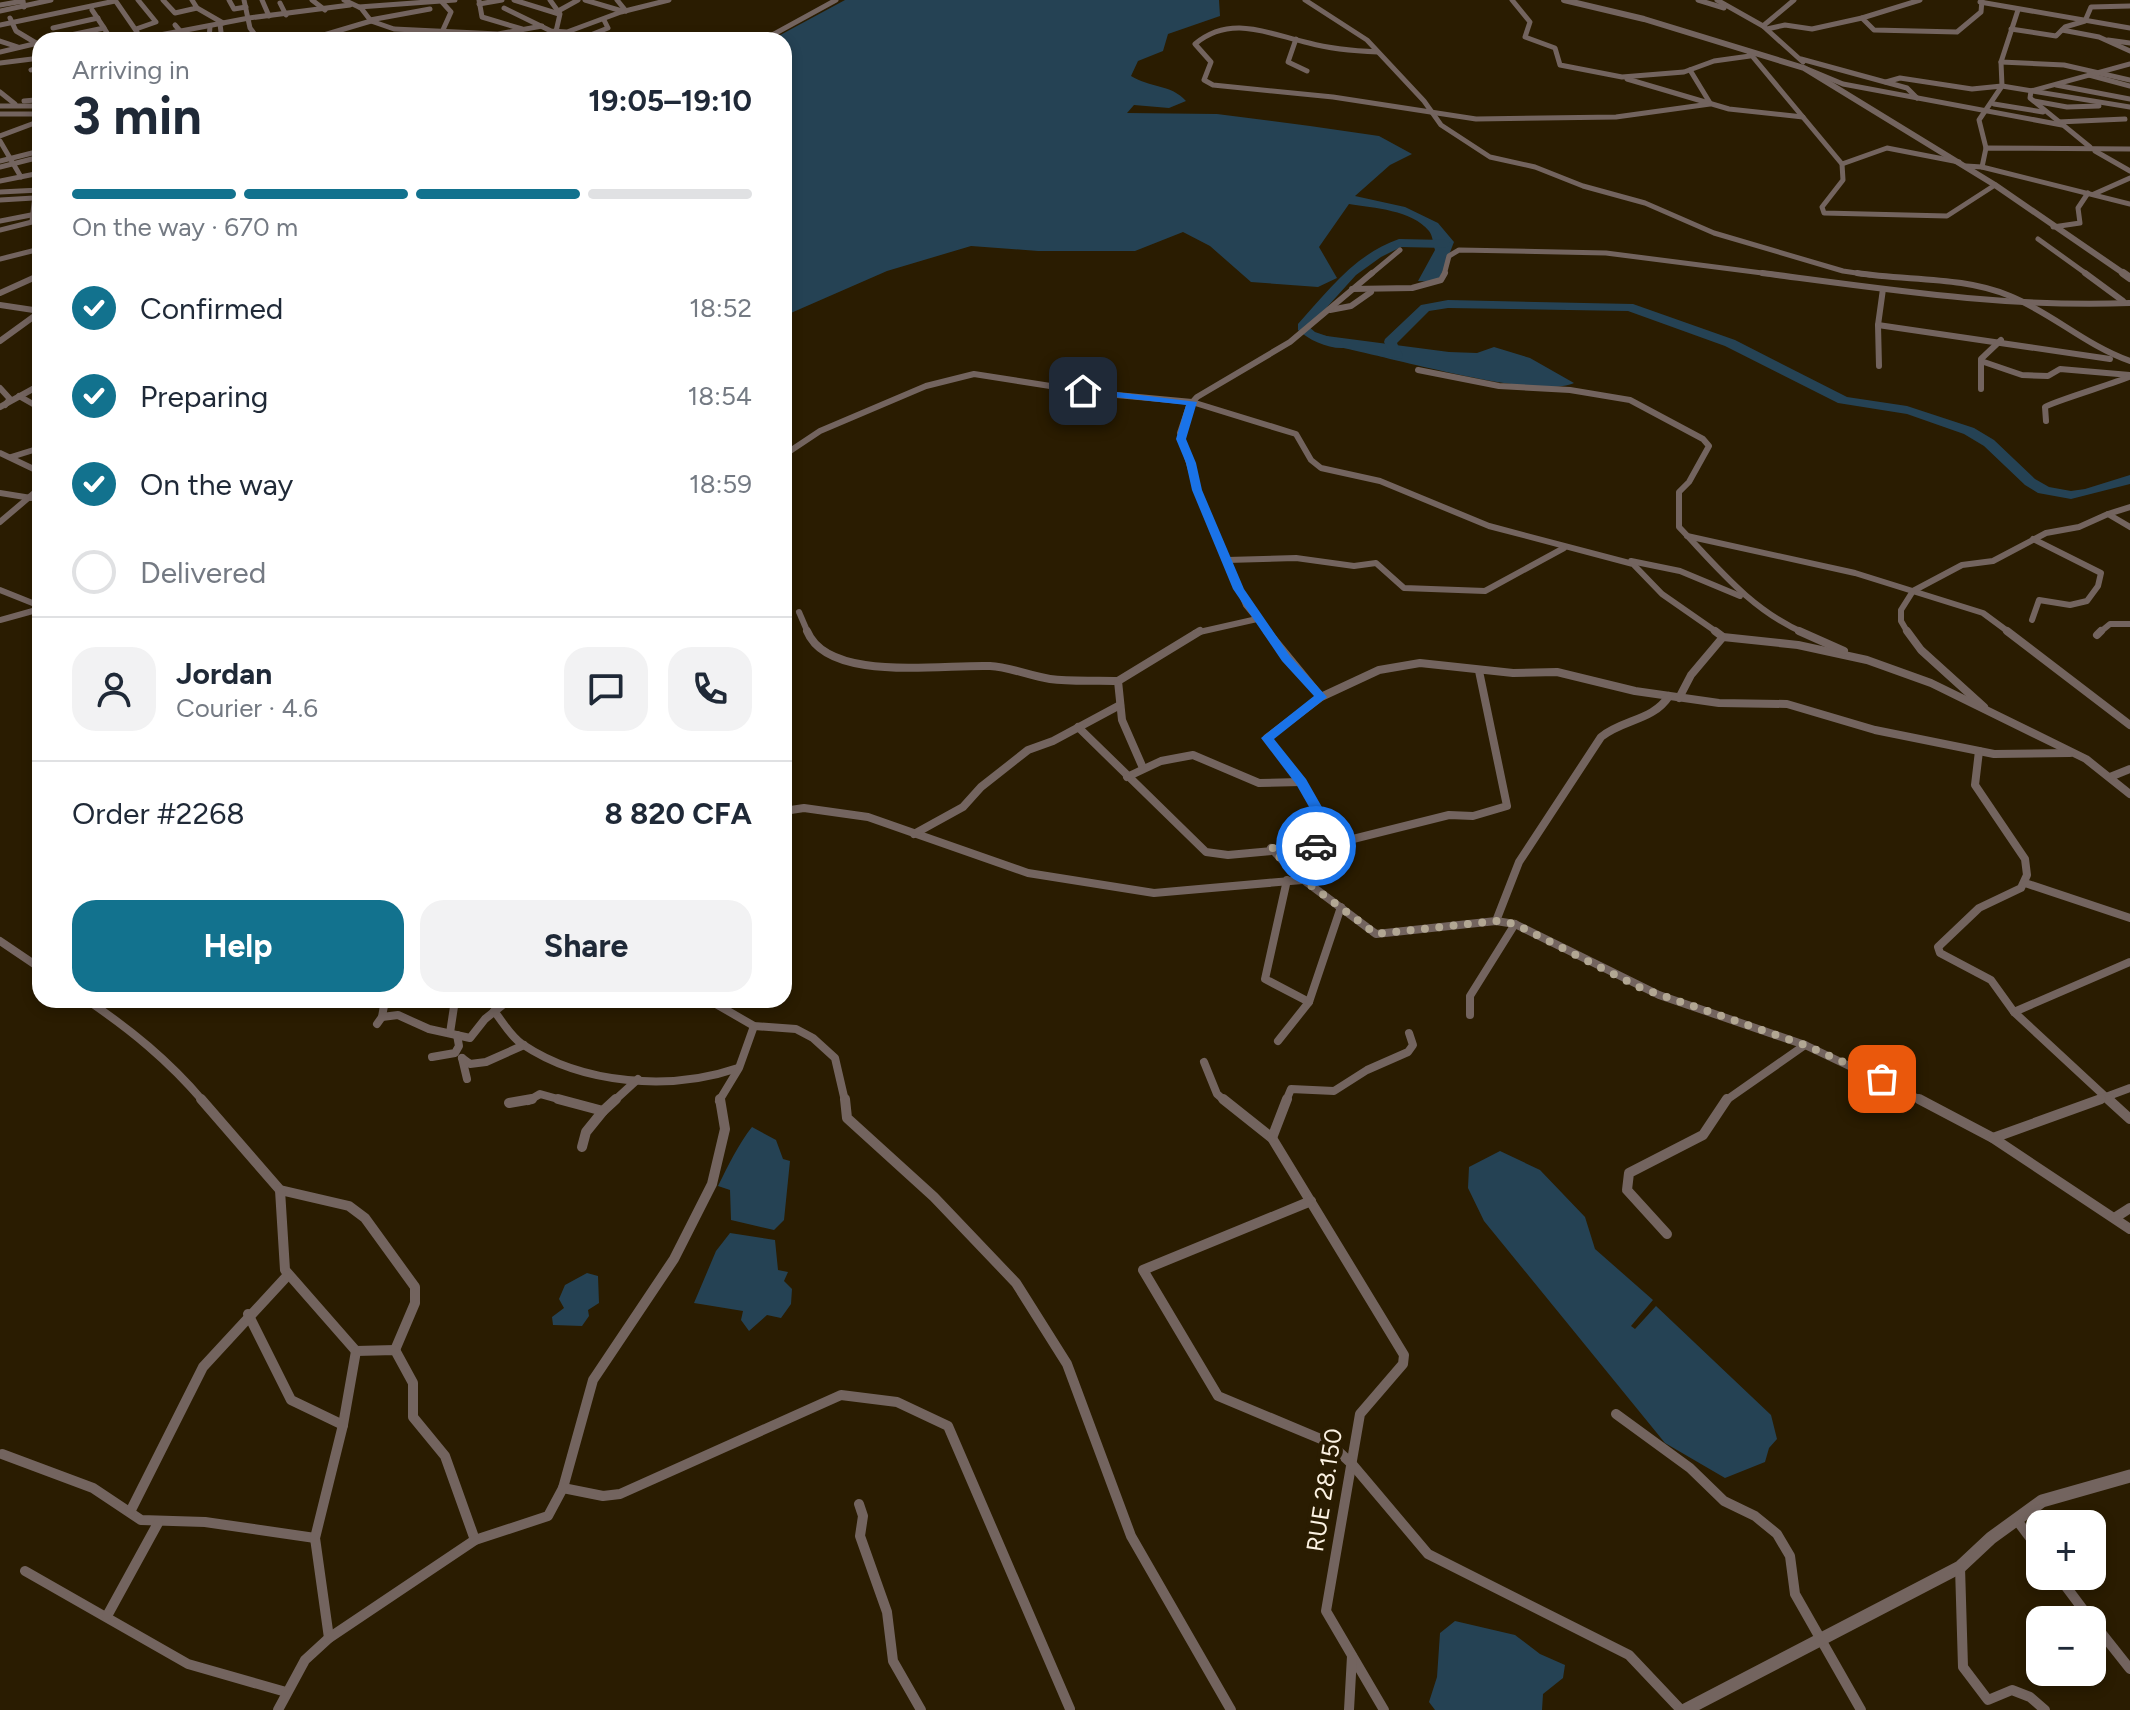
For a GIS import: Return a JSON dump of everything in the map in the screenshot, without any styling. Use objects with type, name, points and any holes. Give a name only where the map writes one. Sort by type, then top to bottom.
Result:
[{"type":"street","points":[[0,11],[51,0]]},
{"type":"street","points":[[136,29],[156,22],[138,0]]},
{"type":"street","points":[[163,0],[174,13],[197,8]]},
{"type":"street","points":[[192,0],[197,8],[222,24]]},
{"type":"street","points":[[229,0],[234,9],[246,7]]},
{"type":"street","points":[[244,0],[253,32]]},
{"type":"street","points":[[262,0],[269,16]]},
{"type":"street","points":[[312,0],[325,10]]},
{"type":"street","points":[[344,0],[350,5]]},
{"type":"street","points":[[175,25],[181,32],[249,18],[350,5],[359,7],[389,2],[455,0]]},
{"type":"street","points":[[502,0],[479,2],[484,18],[528,30]]},
{"type":"street","points":[[514,0],[559,12],[578,0]]},
{"type":"street","points":[[550,0],[559,12],[561,25],[557,32]]},
{"type":"street","points":[[585,0],[624,11]]},
{"type":"street","points":[[617,0],[624,11]]},
{"type":"street","points":[[504,8],[557,32],[572,31],[624,11],[669,0]]},
{"type":"street","points":[[778,32],[836,0]]},
{"type":"street","points":[[1305,0],[1349,26],[1378,52],[1448,132],[1490,157],[1535,167],[1583,186],[1645,203],[1725,236],[1864,276],[1961,283],[1990,289],[2031,305],[2082,340],[2130,362]]},
{"type":"street","points":[[1512,0],[1530,22],[1525,37],[1555,48],[1560,65],[1583,72],[1622,77],[1710,104],[1777,116],[1803,117]]},
{"type":"street","points":[[1564,0],[1806,68],[1838,82],[1987,112],[2060,123],[2128,120],[2123,106]]},
{"type":"street","points":[[1698,0],[1747,14]]},
{"type":"street","points":[[1717,0],[1747,14],[1765,27],[1801,59],[1806,68],[1995,185],[2130,278]]},
{"type":"street","points":[[1765,27],[1794,0]]},
{"type":"street","points":[[1765,27],[1785,25],[1812,29],[1920,0]]},
{"type":"street","points":[[0,5],[23,1],[24,7]]},
{"type":"street","points":[[1862,18],[1874,30],[1952,33],[1960,31],[1981,12],[1981,1],[2130,28]]},
{"type":"street","points":[[115,2],[137,32]]},
{"type":"street","points":[[0,25],[92,10],[115,2]]},
{"type":"street","points":[[45,18],[55,13],[115,2]]},
{"type":"street","points":[[426,2],[430,9]]},
{"type":"street","points":[[442,2],[451,12],[442,32]]},
{"type":"street","points":[[34,18],[38,3]]},
{"type":"street","points":[[55,13],[59,3]]},
{"type":"street","points":[[280,3],[286,15]]},
{"type":"street","points":[[2011,29],[2054,36],[2085,21],[2091,7],[2130,6]]},
{"type":"street","points":[[359,7],[370,20],[394,29],[424,23],[442,32],[528,30],[542,26]]},
{"type":"street","points":[[332,32],[370,20],[430,9]]},
{"type":"street","points":[[424,23],[430,9]]},
{"type":"street","points":[[7,10],[16,31],[32,39]]},
{"type":"street","points":[[92,10],[106,32]]},
{"type":"street","points":[[1982,167],[1986,148],[1979,120],[1994,104],[2005,82],[2001,62],[2018,10]]},
{"type":"street","points":[[45,18],[60,32]]},
{"type":"street","points":[[53,28],[98,18]]},
{"type":"street","points":[[597,32],[609,27],[604,20]]},
{"type":"street","points":[[222,24],[222,32]]},
{"type":"street","points":[[210,26],[210,32]]},
{"type":"street","points":[[1378,52],[1236,27],[1215,30],[1195,44],[1211,62],[1204,80],[1213,85],[1333,97],[1476,119],[1565,120],[1655,114],[1710,104]]},
{"type":"street","points":[[82,32],[104,28]]},
{"type":"street","points":[[2061,30],[2130,43]]},
{"type":"street","points":[[1296,39],[1287,57],[1288,62],[1307,71]]},
{"type":"street","points":[[2106,40],[2130,51]]},
{"type":"street","points":[[0,41],[19,47]]},
{"type":"street","points":[[0,52],[32,44]]},
{"type":"street","points":[[1622,77],[1690,70],[1749,53]]},
{"type":"street","points":[[1749,53],[1842,164],[1843,180],[1822,207],[1824,213],[1947,216],[1995,185]]},
{"type":"street","points":[[0,63],[32,59]]},
{"type":"street","points":[[1801,59],[1907,88],[1917,98]]},
{"type":"street","points":[[2001,62],[2049,63],[2130,80]]},
{"type":"street","points":[[2031,91],[2130,64]]},
{"type":"street","points":[[1690,70],[1710,104]]},
{"type":"street","points":[[2086,75],[2130,86]]},
{"type":"street","points":[[1886,82],[1900,78],[1972,89],[2002,86],[2123,106]]},
{"type":"street","points":[[2053,84],[2130,99]]},
{"type":"street","points":[[2031,91],[2033,101],[2044,112],[2092,149],[2130,171]]},
{"type":"street","points":[[0,92],[14,105]]},
{"type":"street","points":[[14,105],[32,99]]},
{"type":"street","points":[[2033,101],[2067,107],[2123,106]]},
{"type":"street","points":[[1994,104],[2044,112]]},
{"type":"street","points":[[0,106],[32,106]]},
{"type":"street","points":[[0,114],[32,114]]},
{"type":"street","points":[[21,177],[0,136],[32,124]]},
{"type":"street","points":[[1842,164],[1887,148],[1982,167],[2130,204]]},
{"type":"street","points":[[1986,148],[2130,149]]},
{"type":"street","points":[[0,164],[32,156]]},
{"type":"street","points":[[0,181],[32,175]]},
{"type":"street","points":[[2053,227],[2080,223],[2078,208],[2091,194],[2130,178]]},
{"type":"street","points":[[0,192],[32,190]]},
{"type":"street","points":[[0,200],[32,202],[32,218]]},
{"type":"street","points":[[0,221],[32,218]]},
{"type":"street","points":[[0,230],[32,218]]},
{"type":"street","points":[[2038,239],[2127,302]]},
{"type":"street","points":[[1321,697],[1246,605],[1197,490],[1181,439],[1192,402],[1255,360],[1284,346],[1400,250]]},
{"type":"street","points":[[1352,289],[1376,291],[1434,285],[1443,277],[1449,256],[1459,250],[1606,253],[2031,305],[2127,302]]},
{"type":"street","points":[[0,259],[32,251]]},
{"type":"street","points":[[0,293],[32,279]]},
{"type":"street","points":[[1879,366],[1878,325],[1883,289]]},
{"type":"street","points":[[1327,311],[1351,306],[1376,291]]},
{"type":"street","points":[[0,305],[32,311]]},
{"type":"street","points":[[0,341],[32,318]]},
{"type":"street","points":[[1878,325],[2001,340],[2130,362]]},
{"type":"street","points":[[1981,389],[1981,361],[2001,340]]},
{"type":"street","points":[[1981,361],[2022,375],[2048,376],[2060,369],[2130,376]]},
{"type":"street","points":[[1418,370],[1499,386],[1570,390],[1630,400],[1686,428],[1709,446],[1692,481],[1679,492],[1677,521],[1686,536],[1748,600],[1778,622],[1931,683],[1993,716],[2075,753],[2130,794]]},
{"type":"street","points":[[792,450],[820,431],[962,375],[984,374],[1095,393],[1145,395],[1192,402],[1296,434],[1311,460],[1321,468],[1380,481],[1462,517],[1564,548],[1680,571],[1748,600]]},
{"type":"street","points":[[2046,421],[2045,407],[2050,402],[2085,395],[2130,376]]},
{"type":"street","points":[[0,388],[10,399],[2,408]]},
{"type":"street","points":[[2,408],[32,389]]},
{"type":"street","points":[[19,396],[32,403]]},
{"type":"street","points":[[11,457],[32,450]]},
{"type":"street","points":[[0,453],[32,468]]},
{"type":"street","points":[[0,493],[31,498]]},
{"type":"street","points":[[0,522],[31,498]]},
{"type":"street","points":[[1993,716],[1921,650],[1908,633],[1901,621],[1901,610],[1913,591],[1937,581],[1962,565],[1993,561],[2046,533],[2079,527],[2130,507]]},
{"type":"street","points":[[2108,514],[2130,527]]},
{"type":"street","points":[[1686,536],[1825,566],[1992,617],[2130,725]]},
{"type":"street","points":[[2032,620],[2039,600],[2068,607],[2087,600],[2096,590],[2101,573],[2033,539]]},
{"type":"street","points":[[1227,560],[1296,558],[1354,566],[1376,563],[1404,588],[1485,591],[1564,548]]},
{"type":"street","points":[[1623,560],[1641,570],[1662,594],[1723,637],[1798,645],[1867,660]]},
{"type":"street","points":[[0,590],[32,604]]},
{"type":"street","points":[[0,620],[20,617],[32,611]]},
{"type":"street","points":[[799,612],[809,642],[845,662],[873,666],[994,666],[1052,679],[1118,681],[1197,632],[1257,619]]},
{"type":"street","points":[[2097,635],[2110,624],[2130,624]]},
{"type":"street","points":[[1496,921],[1519,862],[1601,737],[1615,726],[1661,711],[1723,637]]},
{"type":"street","points":[[1337,844],[1301,782],[1267,738],[1321,697],[1379,670],[1406,663],[1479,671],[1557,672],[1674,697],[1733,705],[1787,704],[1875,730],[1979,751],[2021,756],[2075,753]]},
{"type":"street","points":[[1078,727],[1206,852],[1228,855],[1271,848],[1337,844],[1442,816],[1473,816],[1507,806],[1479,671]]},
{"type":"street","points":[[1118,681],[1125,727],[1143,768]]},
{"type":"street","points":[[914,834],[963,807],[981,787],[1028,750],[1047,744],[1120,705]]},
{"type":"street","points":[[1979,751],[1975,785],[2025,859],[2025,883]]},
{"type":"street","points":[[1127,777],[1143,768],[1193,755],[1259,783],[1301,782]]},
{"type":"street","points":[[2110,777],[2130,769]]},
{"type":"street","points":[[792,810],[837,810],[1028,873],[1154,893],[1303,880]]},
{"type":"street","points":[[1271,848],[1303,880],[1370,931],[1383,935],[1496,921],[1515,924],[1659,995],[1805,1045],[1882,1079],[1993,1138],[2130,1229]]},
{"type":"street","points":[[1287,880],[1265,979],[1309,1002]]},
{"type":"street","points":[[2130,918],[2025,883],[1979,908],[1938,947],[1940,953],[1991,980],[2014,1012],[2130,1119]]},
{"type":"street","points":[[1278,1041],[1309,1002],[1341,907]]},
{"type":"street","points":[[1470,1015],[1470,996],[1515,924]]},
{"type":"street","points":[[0,941],[32,963]]},
{"type":"street","points":[[2014,1012],[2130,962]]},
{"type":"street","points":[[99,1008],[133,1031],[171,1064],[280,1190],[349,1206],[365,1218],[415,1287],[415,1303],[395,1350]]},
{"type":"street","points":[[383,1008],[379,1021],[398,1015],[429,1029],[470,1038],[498,1008]]},
{"type":"street","points":[[455,1008],[454,1034],[467,1079]]},
{"type":"street","points":[[723,1008],[754,1026],[796,1029],[835,1058],[843,1081],[847,1118],[934,1197],[1016,1283],[1067,1364],[1131,1536],[1231,1710]]},
{"type":"street","points":[[494,1011],[524,1045],[595,1073],[705,1080],[739,1068]]},
{"type":"street","points":[[278,1710],[305,1660],[329,1638],[475,1540],[548,1516],[563,1488],[593,1380],[674,1259],[712,1184],[725,1129],[718,1102],[739,1068],[754,1026]]},
{"type":"street","points":[[1272,1138],[1291,1089],[1334,1091],[1344,1087],[1367,1070],[1408,1052],[1413,1045],[1409,1033]]},
{"type":"street","points":[[432,1057],[458,1056],[470,1064],[486,1062],[524,1045]]},
{"type":"street","points":[[1667,1234],[1627,1190],[1629,1173],[1703,1135],[1727,1098],[1805,1045]]},
{"type":"street","name":"RUE 28.150","points":[[1204,1062],[1217,1094],[1272,1138],[1404,1355],[1403,1364],[1360,1414],[1326,1611],[1384,1710]]},
{"type":"street","points":[[582,1147],[586,1132],[603,1111],[638,1078]]},
{"type":"street","points":[[1993,1138],[2130,1088]]},
{"type":"street","points":[[509,1103],[524,1103],[540,1094],[603,1111]]},
{"type":"street","points":[[280,1190],[283,1259],[288,1275],[356,1351],[395,1350]]},
{"type":"street","points":[[1311,1201],[1143,1270],[1218,1396],[1328,1442],[1352,1464],[1428,1554],[1629,1655],[1683,1710],[1960,1567],[2042,1501],[2128,1481]]},
{"type":"street","points":[[2116,1217],[2130,1208]]},
{"type":"street","points":[[130,1512],[203,1367],[248,1314],[288,1275]]},
{"type":"street","points":[[248,1314],[291,1400],[343,1425]]},
{"type":"street","points":[[395,1350],[413,1383],[413,1417],[445,1456],[475,1540]]},
{"type":"street","points":[[329,1638],[315,1538],[343,1425],[356,1351]]},
{"type":"street","points":[[563,1488],[603,1496],[620,1494],[841,1395],[857,1394],[930,1412],[948,1426],[1070,1709]]},
{"type":"street","points":[[1616,1414],[1690,1468],[1724,1501],[1755,1516],[1777,1534],[1790,1556],[1795,1594],[1861,1710]]},
{"type":"street","points":[[2,1454],[93,1488],[141,1520],[158,1523],[205,1522],[315,1538]]},
{"type":"street","points":[[859,1504],[863,1516],[860,1536],[885,1603],[893,1661],[921,1710]]},
{"type":"street","points":[[2016,1519],[2026,1532]]},
{"type":"street","points":[[107,1616],[158,1523]]},
{"type":"street","points":[[1960,1567],[1965,1672],[1988,1700],[2012,1690],[2030,1697],[2045,1710]]},
{"type":"street","points":[[25,1571],[188,1664],[286,1692]]},
{"type":"street","points":[[2069,1590],[2081,1606]]},
{"type":"street","points":[[2106,1639],[2130,1669]]},
{"type":"street","points":[[1349,1710],[1352,1655]]},
{"type":"water","points":[[845,0],[1219,0],[1220,16],[1168,34],[1163,51],[1138,61],[1131,76],[1174,92],[1186,101],[1169,108],[1134,105],[1127,113],[1217,114],[1379,136],[1412,154],[1390,165],[1355,196],[1405,207],[1438,223],[1454,242],[1437,282],[1418,281],[1435,250],[1430,233],[1422,224],[1403,214],[1349,204],[1319,247],[1337,278],[1318,287],[1251,282],[1210,246],[1183,232],[1135,251],[1038,251],[971,246],[887,271],[792,313],[792,32],[786,32]]},
{"type":"water","points":[[1319,335],[1449,352],[1477,353],[1494,347],[1530,358],[1574,383],[1554,387],[1492,381],[1328,345],[1317,341]]},
{"type":"water","points":[[752,1127],[776,1140],[783,1159],[790,1161],[784,1220],[774,1230],[731,1220],[730,1190],[718,1186]]},
{"type":"water","points":[[1500,1151],[1540,1170],[1585,1217],[1595,1249],[1653,1300],[1631,1326],[1635,1329],[1656,1306],[1771,1415],[1777,1439],[1769,1448],[1765,1462],[1725,1478],[1665,1443],[1484,1221],[1468,1188],[1469,1167]]},
{"type":"water","points":[[730,1233],[775,1240],[778,1270],[788,1272],[784,1281],[792,1289],[791,1304],[781,1318],[767,1315],[749,1331],[741,1320],[743,1311],[694,1303],[716,1251]]},
{"type":"water","points":[[587,1273],[598,1276],[599,1303],[588,1310],[589,1316],[582,1326],[553,1325],[552,1317],[564,1308],[559,1299],[565,1285]]},
{"type":"water","points":[[1455,1621],[1515,1635],[1540,1654],[1565,1665],[1563,1678],[1543,1694],[1542,1710],[1435,1710],[1429,1702],[1437,1677],[1440,1633]]},
{"type":"waterway","points":[[1339,345],[1311,335],[1302,327],[1352,272],[1399,243],[1446,244]]},
{"type":"waterway","points":[[1384,353],[1397,356],[1390,342],[1425,308],[1448,304],[1629,307],[1730,343],[1843,400],[1907,410],[1976,434],[2001,453],[2030,482],[2044,490],[2071,495],[2100,490],[2130,479]]},
{"type":"way so far","points":[[1316,846],[1271,848],[1293,872],[1376,934],[1496,921],[1515,924],[1541,934],[1641,988],[1805,1045],[1882,1079]]},
{"type":"route","points":[[1083,391],[1192,402],[1180,433],[1181,439],[1197,490],[1238,589],[1246,605],[1286,658],[1321,697],[1267,738],[1301,782],[1337,844],[1316,846]]}]
